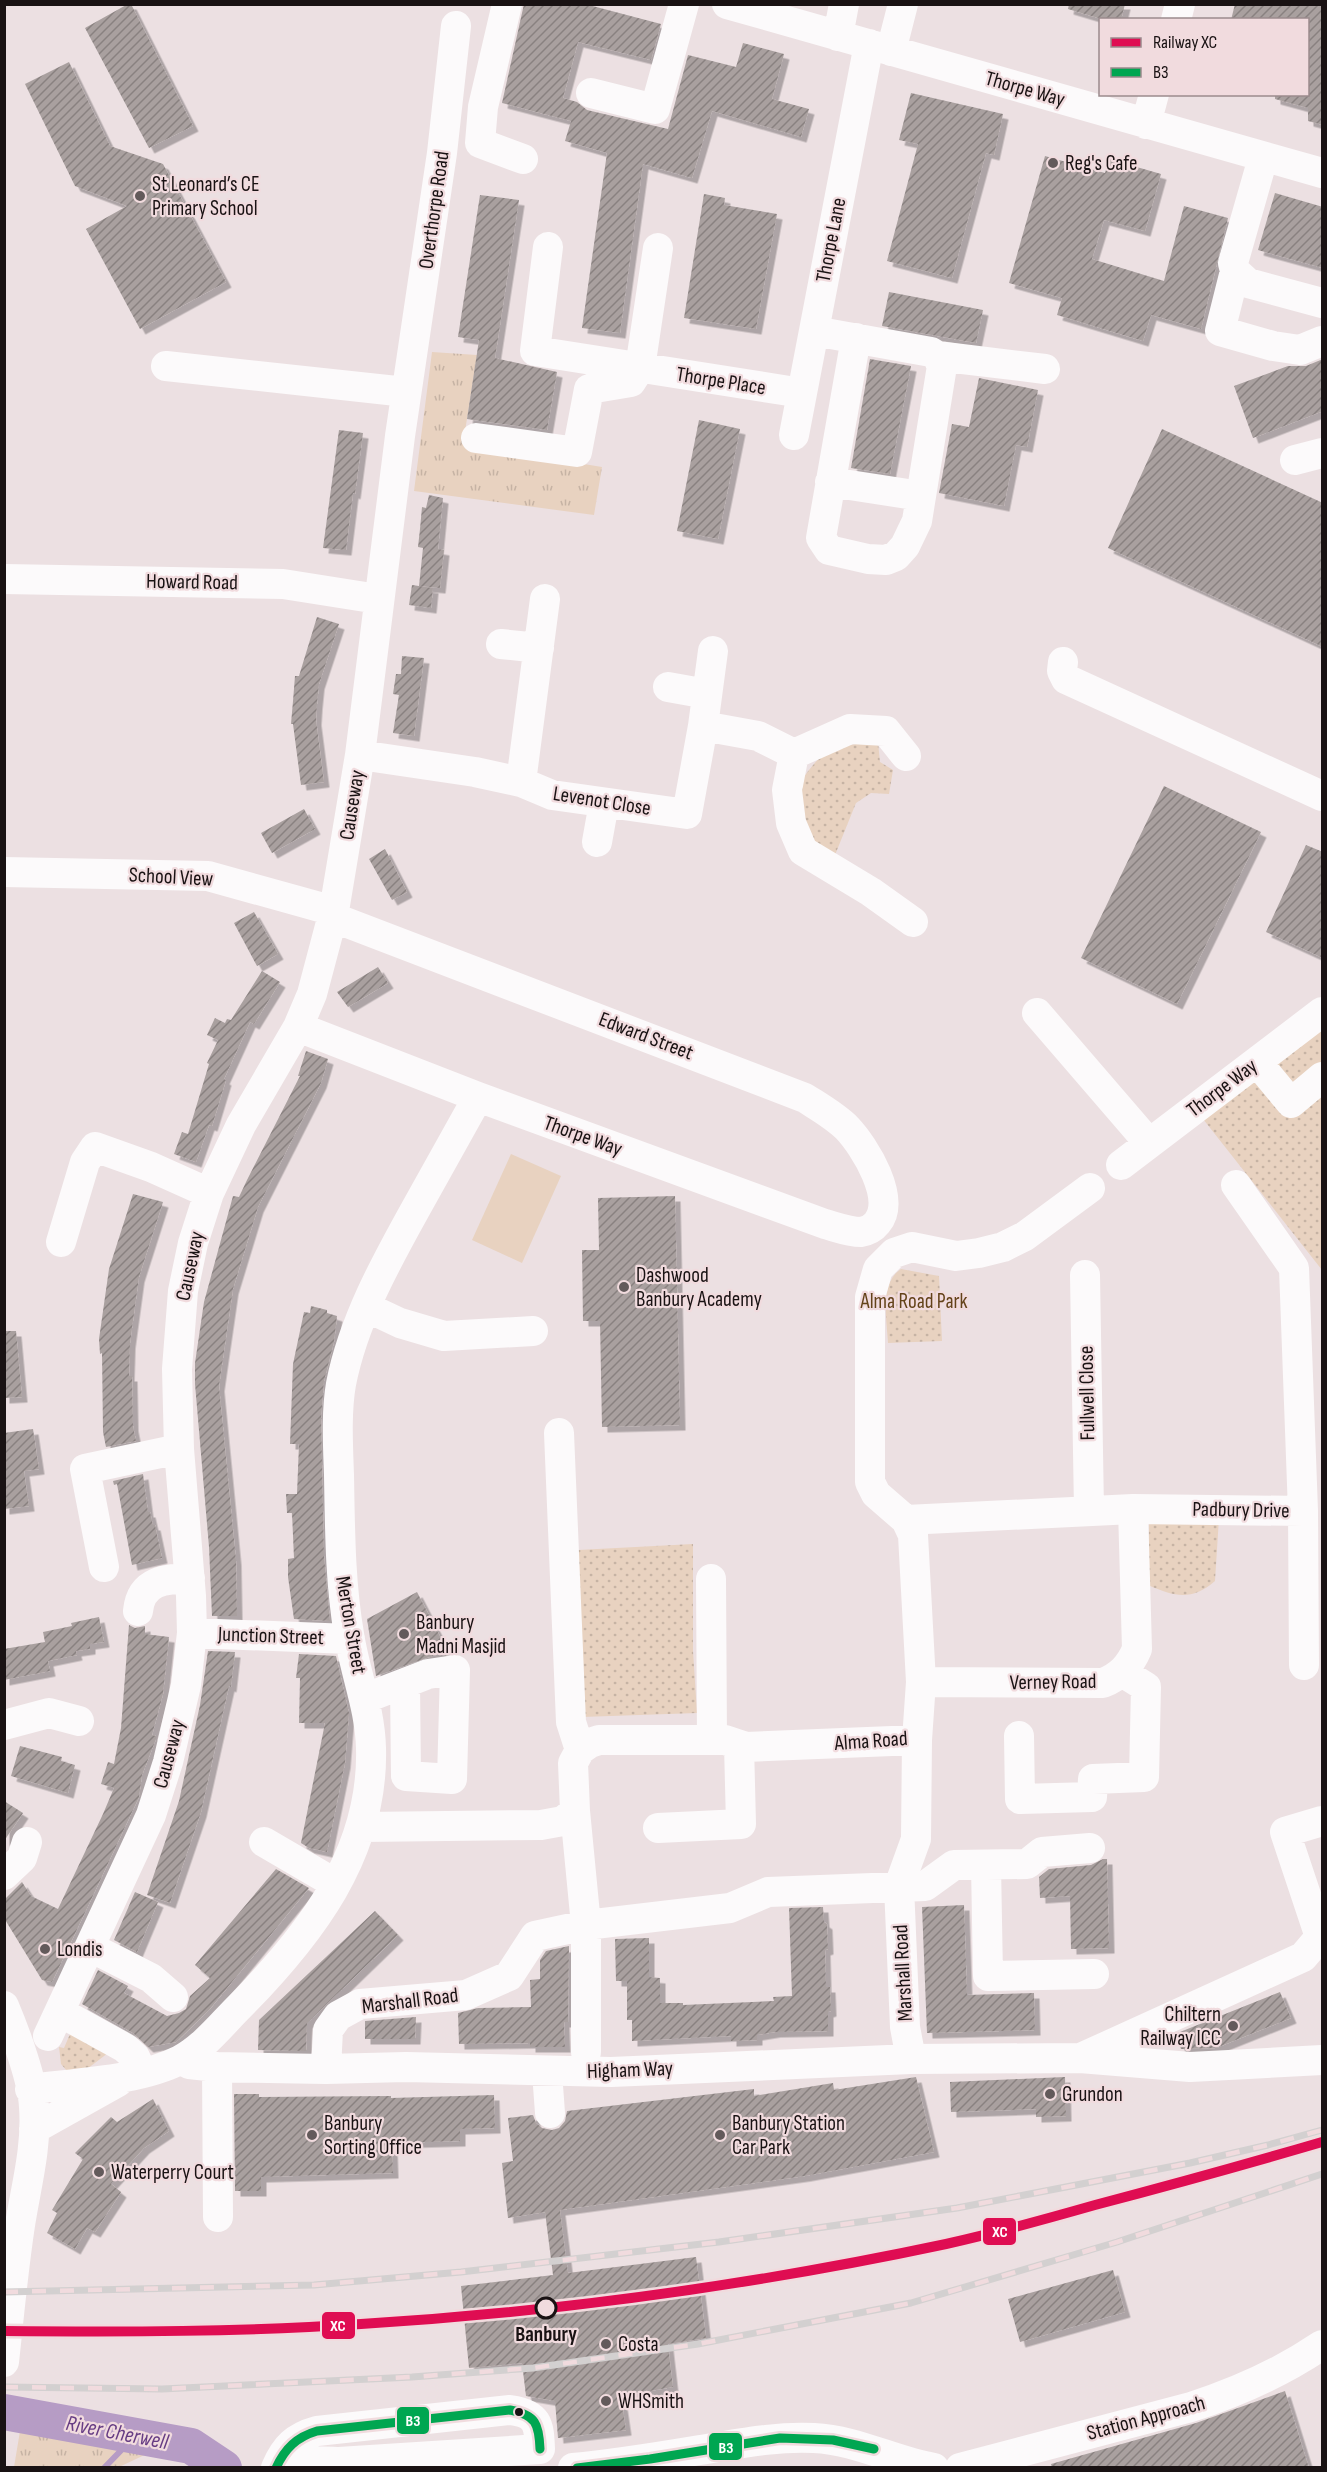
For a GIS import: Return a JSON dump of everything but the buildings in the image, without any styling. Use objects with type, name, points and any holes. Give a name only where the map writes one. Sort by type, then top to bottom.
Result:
[{"type":"street","points":[[507,4],[483,107],[480,143],[523,159]]},
{"type":"street","points":[[591,93],[655,109],[684,4]]},
{"type":"street","name":"Thorpe Way","points":[[727,4],[767,10],[838,36],[1263,158],[1323,173]]},
{"type":"street","points":[[838,36],[844,4]]},
{"type":"street","name":"Thorpe Lane","points":[[794,435],[814,331],[880,47],[903,4]]},
{"type":"street","name":"Overthorpe Road","points":[[406,392],[442,153],[456,26]]},
{"type":"street","points":[[1146,124],[1153,96]]},
{"type":"street","points":[[1263,158],[1233,263],[1235,272],[1220,331],[1273,346],[1300,350],[1323,341]]},
{"type":"street","name":"Thorpe Place","points":[[548,247],[535,351],[802,393]]},
{"type":"street","points":[[476,438],[577,452],[589,389],[630,382],[640,368],[658,248]]},
{"type":"street","points":[[1235,272],[1248,283],[1323,303]]},
{"type":"street","points":[[814,331],[931,352],[937,356],[1045,369]]},
{"type":"street","points":[[856,338],[820,538],[829,550],[868,559],[886,560],[896,556],[912,534],[917,521],[942,366],[937,356]]},
{"type":"street","points":[[166,366],[406,392]]},
{"type":"street","name":"Causeway","points":[[134,2074],[135,2057],[125,2048],[54,2024],[160,1790],[186,1685],[192,1633],[190,1578],[178,1449],[177,1369],[183,1291],[193,1243],[209,1192],[241,1125],[298,1027],[312,994],[333,914],[360,755],[406,392]]},
{"type":"street","points":[[830,482],[921,496]]},
{"type":"street","name":"Howard Road","points":[[4,579],[283,584],[378,599]]},
{"type":"street","points":[[521,782],[545,599]]},
{"type":"street","points":[[501,644],[539,648]]},
{"type":"street","name":"Levenot Close","points":[[360,755],[475,772],[521,782],[552,795],[687,814],[703,726],[713,651]]},
{"type":"street","points":[[1063,662],[1062,671],[1066,679],[1323,796]]},
{"type":"street","points":[[668,687],[707,694]]},
{"type":"street","points":[[703,726],[758,736],[794,754]]},
{"type":"street","points":[[794,754],[850,729],[886,731],[906,756]]},
{"type":"street","points":[[794,754],[787,790],[791,823],[803,851],[871,892],[913,922]]},
{"type":"street","points":[[597,842],[604,803]]},
{"type":"street","name":"School View","points":[[4,872],[208,876],[333,914]]},
{"type":"street","name":"Edward Street","points":[[333,914],[805,1098],[847,1128],[872,1165],[884,1200],[879,1221],[872,1228]]},
{"type":"street","name":"Thorpe Way","points":[[1121,1165],[1323,1012]]},
{"type":"street","points":[[1037,1013],[1149,1143]]},
{"type":"street","name":"Thorpe Way","points":[[298,1027],[478,1097],[825,1224],[861,1232],[872,1228]]},
{"type":"street","points":[[1257,1062],[1291,1103],[1323,1077]]},
{"type":"street","name":"Merton Street","points":[[30,2089],[134,2074],[182,2059],[196,2050],[272,1974],[300,1940],[336,1884],[362,1827],[372,1749],[366,1698],[350,1639],[340,1561],[341,1385],[366,1307],[401,1235],[478,1097]]},
{"type":"street","points":[[61,1242],[85,1162],[95,1147],[151,1167],[209,1192]]},
{"type":"street","name":"Padbury Drive","points":[[906,1520],[1133,1509],[1303,1511],[1294,1268],[1236,1185]]},
{"type":"street","points":[[906,1520],[876,1494],[870,1482],[868,1330],[870,1297],[878,1269],[894,1253],[912,1247],[956,1256],[1003,1247],[1025,1236],[1090,1188]]},
{"type":"street","name":"Fullwell Close","points":[[1085,1275],[1089,1510]]},
{"type":"street","points":[[366,1307],[400,1323],[444,1336],[533,1330]]},
{"type":"street","points":[[559,1432],[571,1722],[580,1750],[573,1763],[575,1811],[586,1925],[586,2052]]},
{"type":"street","points":[[104,1567],[85,1469],[178,1449]]},
{"type":"street","name":"Verney Road","points":[[921,1682],[1103,1683],[1122,1672],[1131,1663],[1137,1649],[1133,1509]]},
{"type":"street","points":[[1303,1511],[1312,1552],[1304,1665]]},
{"type":"street","name":"Alma Road","points":[[580,1750],[599,1740],[725,1742],[746,1748],[917,1740],[921,1682],[913,1535],[906,1520]]},
{"type":"street","points":[[138,1611],[145,1592],[152,1584],[159,1580],[190,1578]]},
{"type":"street","points":[[658,1828],[741,1824],[725,1742],[711,1579]]},
{"type":"street","name":"Junction Street","points":[[192,1633],[350,1639]]},
{"type":"street","points":[[1019,1737],[1020,1799],[1092,1797],[1093,1779],[1144,1777],[1146,1688],[1122,1672]]},
{"type":"street","points":[[366,1698],[405,1684]]},
{"type":"street","points":[[4,1725],[49,1713],[79,1721]]},
{"type":"street","points":[[899,1886],[916,1839],[917,1740]]},
{"type":"street","points":[[362,1827],[541,1825],[563,1821],[575,1811]]},
{"type":"street","points":[[1080,2058],[1304,1957],[1320,1937],[1285,1832],[1323,1821]]},
{"type":"street","points":[[4,1875],[22,1858],[27,1842]]},
{"type":"street","points":[[264,1842],[336,1884]]},
{"type":"street","name":"Marshall Road","points":[[326,2069],[328,2030],[338,2016],[360,2004],[466,1995],[509,1976],[535,1936],[586,1925],[753,1907],[768,1892],[925,1886],[954,1865],[1028,1864],[1042,1852],[1090,1848]]},
{"type":"street","points":[[986,1865],[988,1976],[1094,1974]]},
{"type":"street","name":"Marshall Road","points":[[899,1886],[905,2027],[911,2059]]},
{"type":"street","points":[[90,1947],[151,1978],[173,1997]]},
{"type":"street","points":[[4,2006],[34,2105],[32,2159],[16,2253],[4,2362]]},
{"type":"street","name":"Higham Way","points":[[182,2059],[189,2064],[217,2067],[326,2069],[406,2067],[547,2072],[611,2072],[911,2059],[1080,2058],[1190,2067],[1323,2060]]},
{"type":"street","points":[[217,2067],[218,2217]]},
{"type":"street","points":[[547,2072],[550,2113]]},
{"type":"street","name":"Merton Street","points":[[34,2129],[134,2074]]},
{"type":"street","name":"Station Approach","points":[[960,2468],[1191,2407],[1228,2395],[1262,2380],[1323,2344]]},
{"type":"street","points":[[510,2410],[536,2420],[539,2427],[540,2449],[343,2464],[290,2462],[276,2468],[288,2446],[304,2434],[317,2431],[510,2410]]},
{"type":"street","points":[[573,2468],[650,2459],[780,2438],[833,2440],[881,2458],[934,2468]]},
{"type":"green space","points":[[432,352],[477,355],[463,444],[602,467],[594,515],[414,491]]},
{"type":"green space","points":[[878,742],[880,762],[893,770],[889,794],[871,793],[856,803],[835,855],[809,840],[799,784],[816,762],[832,750]]},
{"type":"green space","points":[[1322,1030],[1322,1270],[1203,1119]]},
{"type":"green space","points":[[511,1154],[561,1176],[522,1263],[472,1240]]},
{"type":"green space","name":"Alma Road Park","points":[[901,1269],[939,1276],[942,1341],[888,1343],[887,1293],[894,1275]]},
{"type":"green space","points":[[1149,1518],[1219,1518],[1215,1581],[1199,1592],[1183,1595],[1148,1585]]},
{"type":"green space","points":[[693,1544],[693,1651],[697,1713],[582,1717],[578,1550]]},
{"type":"green space","points":[[70,2034],[108,2053],[87,2069],[67,2071],[61,2064],[59,2047],[64,2048]]},
{"type":"green space","points":[[22,2419],[153,2443],[151,2452],[119,2467],[14,2467]]},
{"type":"waterway","name":"River Cherwell","points":[[4,2412],[191,2446],[224,2468]]},
{"type":"waterway","points":[[104,2468],[136,2435]]},
{"type":"railway","points":[[4,2292],[314,2285],[461,2272],[719,2242],[957,2208],[1190,2163],[1322,2130]]},
{"type":"railway","points":[[4,2387],[162,2389],[412,2377],[533,2368],[698,2344],[911,2303],[1117,2242],[1322,2174]]},
{"type":"rail line","name":"XC","points":[[4,2331],[182,2331],[316,2327],[434,2319],[655,2295],[801,2272],[965,2240],[1322,2142]]},
{"type":"transit line","name":"B3","points":[[276,2468],[292,2444],[303,2436],[317,2431],[510,2410],[531,2418],[539,2433],[540,2449]]},
{"type":"transit line","name":"B3","points":[[577,2468],[780,2438],[833,2440],[874,2449]]},
{"type":"place","name":"Reg's Cafe","points":[[1053,163]]},
{"type":"place","name":"St Leonard’s CE Primary School","points":[[140,196]]},
{"type":"place","name":"Dashwood Banbury Academy","points":[[624,1287]]},
{"type":"place","name":"Banbury Madni Masjid","points":[[404,1634]]},
{"type":"place","name":"Londis","points":[[45,1949]]},
{"type":"place","name":"Chiltern Railway ICC","points":[[1233,2026]]},
{"type":"place","name":"Grundon","points":[[1050,2094]]},
{"type":"place","name":"Banbury Sorting Office","points":[[312,2135]]},
{"type":"place","name":"Banbury Station Car Park","points":[[720,2135]]},
{"type":"place","name":"Waterperry Court","points":[[99,2172]]},
{"type":"place","name":"Banbury","points":[[546,2308]]},
{"type":"place","name":"Costa","points":[[606,2344]]},
{"type":"place","name":"WHSmith","points":[[606,2401]]}]
